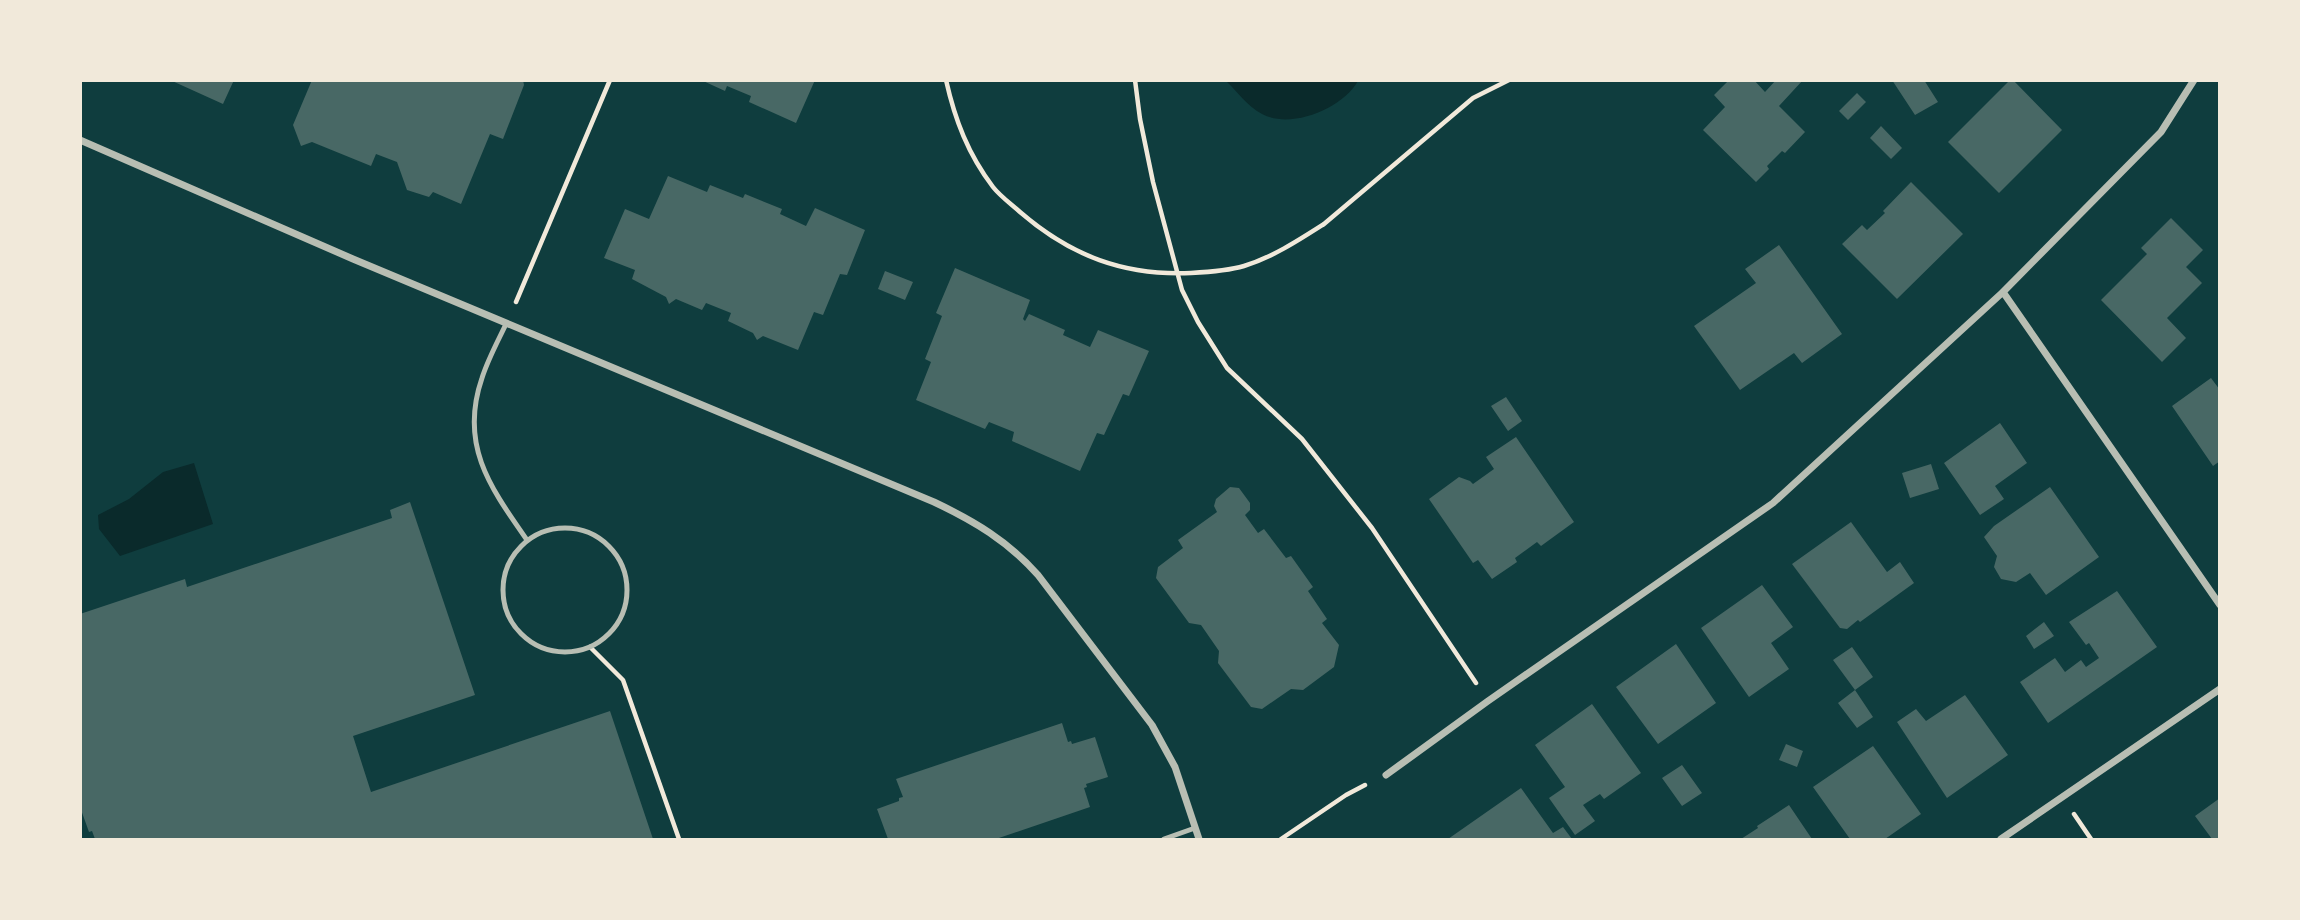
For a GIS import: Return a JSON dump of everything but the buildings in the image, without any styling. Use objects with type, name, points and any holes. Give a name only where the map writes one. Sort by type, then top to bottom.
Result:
[{"type":"street","points":[[1386,775],[1773,503],[2003,292],[2161,132],[2194,80]]},
{"type":"street","points":[[80,140],[506,324],[934,502],[995,535],[1019,553],[1038,575],[1152,725],[1175,767],[1199,839]]},
{"type":"street","points":[[2003,292],[2220,605]]},
{"type":"street","points":[[2001,839],[2220,689]]},
{"type":"lane","points":[[506,324],[483,376],[474,406],[473,430],[485,475],[496,496],[527,540]]},
{"type":"lane","points":[[567,527],[587,531],[605,542],[619,558],[626,578],[627,598],[621,618],[608,635],[590,647],[571,651],[551,650],[533,643],[517,630],[507,612],[504,583],[514,555],[527,540],[546,530],[567,527]]},
{"type":"lane","points":[[1164,839],[1195,828]]},
{"type":"path","points":[[506,324],[610,80]]},
{"type":"path","points":[[946,80],[953,112],[963,139],[995,189],[1040,230],[1061,243],[1115,265],[1153,274],[1211,272],[1243,266],[1300,240],[1324,224],[1473,98],[1509,80]]},
{"type":"path","points":[[1135,80],[1153,182],[1182,290],[1198,323],[1227,368],[1302,439],[1372,528],[1488,701]]},
{"type":"path","points":[[590,647],[623,680],[679,839]]},
{"type":"path","points":[[1281,839],[1346,795],[1386,775]]},
{"type":"water","points":[[1226,81],[1358,81],[1351,91],[1329,108],[1301,118],[1287,119],[1274,118],[1257,111]]},
{"type":"water","points":[[194,463],[213,524],[120,556],[99,529],[98,515],[129,499],[163,472]]}]
